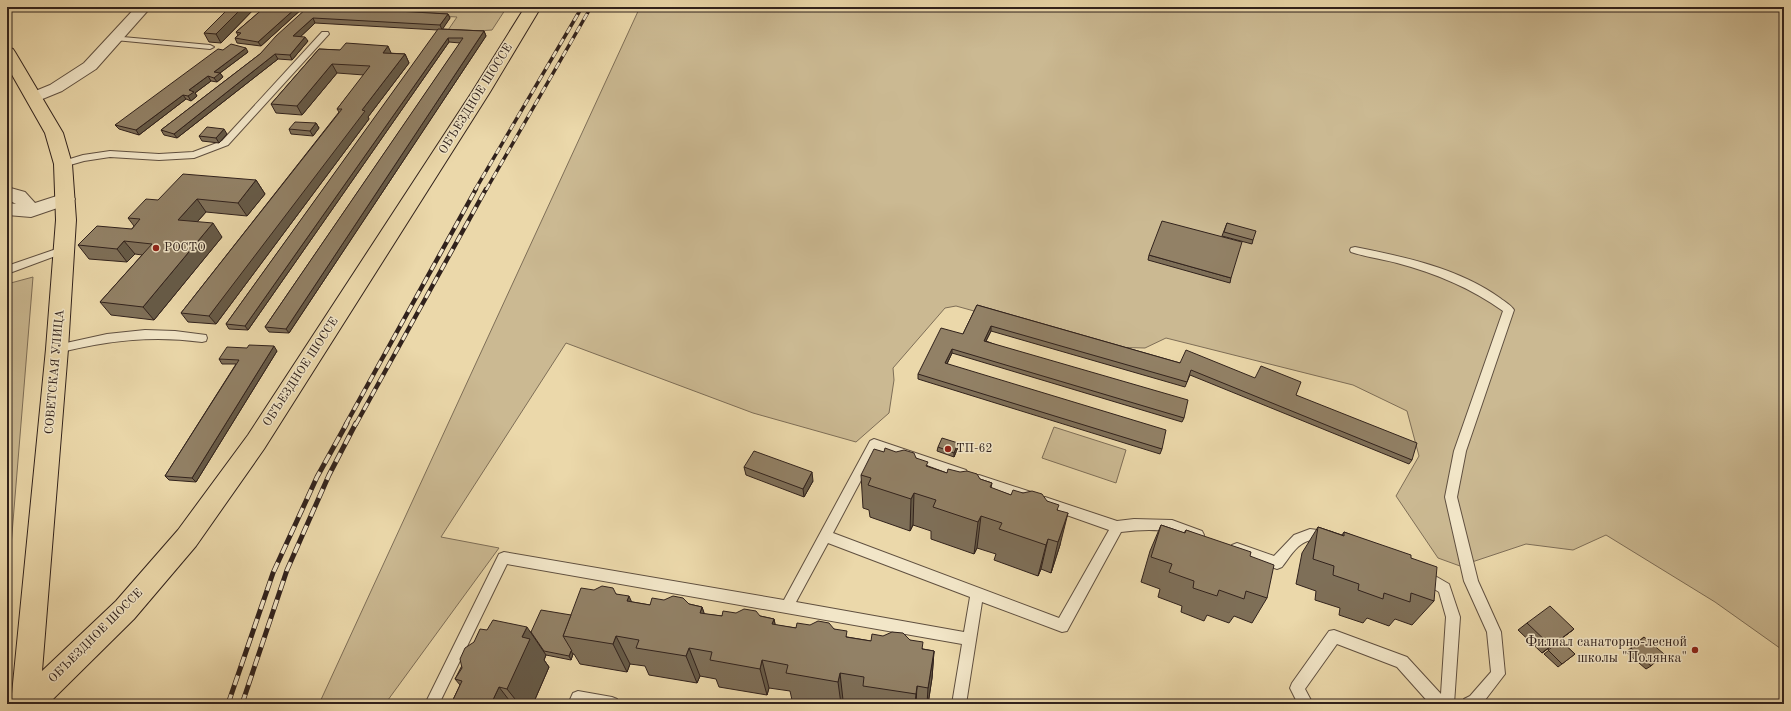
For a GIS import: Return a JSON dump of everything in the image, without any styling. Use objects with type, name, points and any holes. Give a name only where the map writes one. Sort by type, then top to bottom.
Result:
[{"type":"main road","name":"ОБЪЕЗДНОЕ ШОССЕ","points":[[26,704],[87,648],[125,610],[187,538],[256,442],[481,92],[533,7]]},
{"type":"main road","name":"СОВЕТСКАЯ УЛИЦА","points":[[7,52],[54,133],[63,164],[66,199],[65,249],[26,704]]},
{"type":"street","points":[[34,97],[56,88],[90,66],[144,7]]},
{"type":"street","points":[[7,193],[14,193],[27,203],[31,211]]},
{"type":"street","points":[[7,209],[31,211],[66,199]]},
{"type":"lane","points":[[63,164],[83,158],[110,154],[159,157],[194,154],[225,143],[325,34]]},
{"type":"lane","points":[[115,38],[149,39],[210,47]]},
{"type":"lane","points":[[7,270],[24,262],[65,249]]},
{"type":"lane","points":[[1355,250],[1401,259],[1434,269],[1491,296],[1509,310],[1460,451],[1451,497],[1471,581],[1494,632],[1498,674],[1475,702],[1469,704]]},
{"type":"lane","points":[[57,349],[109,339],[157,334],[202,338]]},
{"type":"lane","points":[[787,607],[874,444],[1117,527],[1134,525],[1172,526],[1210,539]]},
{"type":"lane","points":[[825,536],[1062,626],[1117,527]]},
{"type":"lane","points":[[1225,544],[1277,563],[1295,540],[1315,533],[1343,540]]},
{"type":"lane","points":[[432,704],[504,558],[969,639]]},
{"type":"lane","points":[[1411,568],[1444,588],[1453,617],[1447,704]]},
{"type":"lane","points":[[959,704],[977,594]]},
{"type":"lane","points":[[1306,704],[1297,688],[1334,636],[1402,662],[1440,704]]},
{"type":"lane","points":[[575,704],[578,698],[612,704]]},
{"type":"shaded area","points":[[375,7],[507,7],[492,30],[446,33],[457,17],[371,12]]},
{"type":"shaded area","points":[[640,7],[1784,7],[1784,651],[1715,602],[1606,535],[1573,550],[1526,544],[1460,566],[1438,558],[1396,496],[1419,456],[1407,411],[1353,385],[1166,338],[1145,348],[1104,347],[956,306],[945,308],[893,368],[894,380],[889,413],[856,442],[753,413],[566,343],[441,537],[499,548],[385,704],[319,704]]},
{"type":"shaded area","points":[[33,277],[7,595],[7,284]]},
{"type":"shaded area","points":[[1054,427],[1126,450],[1116,483],[1042,458]]},
{"type":"building","points":[[230,7],[243,7],[216,34],[204,33]]},
{"type":"building","points":[[265,7],[297,7],[258,42],[235,38],[241,33],[236,32]]},
{"type":"building","points":[[308,7],[448,14],[440,25],[313,18],[293,36],[305,37],[290,55],[275,54],[174,134],[161,130],[260,54],[276,36]]},
{"type":"building","points":[[438,29],[484,31],[286,329],[265,327],[463,38],[448,38],[245,326],[226,324]]},
{"type":"building","points":[[346,43],[388,46],[383,53],[405,54],[362,110],[365,111],[209,316],[181,313],[342,109],[337,109],[370,66],[332,64],[297,106],[271,104],[319,49],[340,50]]},
{"type":"building","points":[[231,44],[246,48],[214,72],[220,73],[214,78],[208,76],[189,90],[194,92],[188,96],[183,95],[136,130],[115,125],[218,49],[223,50]]},
{"type":"building","points":[[295,122],[316,123],[310,131],[289,129]]},
{"type":"building","points":[[207,127],[224,129],[216,138],[199,136]]},
{"type":"building","points":[[183,174],[256,180],[238,203],[197,199],[178,220],[213,223],[143,307],[100,302],[152,244],[124,241],[117,249],[78,245],[97,226],[132,229],[140,219],[128,218],[146,199],[158,200]]},
{"type":"building","points":[[1162,221],[1242,242],[1231,278],[1149,255]]},
{"type":"building","points":[[1227,223],[1256,231],[1253,240],[1224,232]]},
{"type":"building","points":[[977,305],[1180,363],[1186,350],[1255,378],[1261,366],[1301,382],[1296,395],[1417,443],[1412,460],[1191,370],[1187,382],[991,326],[984,341],[1188,400],[1184,418],[952,349],[945,363],[1166,430],[1162,449],[918,374],[941,328],[963,334]]},
{"type":"building","points":[[249,345],[274,346],[192,478],[165,476],[239,360],[219,359],[227,347],[247,348]]},
{"type":"building","points":[[942,438],[958,443],[954,453],[938,447]]},
{"type":"building","points":[[885,448],[896,452],[904,450],[914,453],[916,458],[928,462],[926,466],[947,473],[948,469],[960,472],[967,471],[977,474],[980,479],[992,483],[990,487],[1011,495],[1013,490],[1023,493],[1032,491],[1042,494],[1047,501],[1059,505],[1057,510],[1068,513],[1058,542],[1048,539],[1046,545],[999,529],[1002,523],[981,516],[978,522],[933,507],[936,500],[914,493],[911,499],[868,485],[871,478],[861,475],[874,449],[884,452]]},
{"type":"building","points":[[754,451],[812,472],[803,489],[744,467]]},
{"type":"building","points":[[1161,525],[1185,533],[1186,530],[1251,552],[1250,556],[1274,565],[1267,598],[1246,591],[1244,599],[1219,590],[1217,596],[1193,588],[1194,581],[1169,572],[1172,564],[1151,557]]},
{"type":"building","points":[[1318,527],[1344,536],[1344,532],[1411,555],[1411,558],[1437,567],[1434,601],[1411,593],[1410,602],[1384,593],[1383,599],[1358,590],[1359,584],[1333,575],[1334,566],[1313,559]]},
{"type":"building","points":[[602,586],[613,588],[616,594],[629,596],[627,601],[650,605],[652,598],[664,600],[673,596],[683,598],[689,604],[702,607],[700,613],[722,616],[723,611],[736,613],[744,609],[756,611],[760,616],[774,619],[772,624],[796,628],[797,623],[810,625],[818,621],[829,623],[834,629],[847,631],[846,637],[871,641],[872,634],[883,636],[892,632],[903,633],[910,640],[923,642],[922,649],[934,651],[928,688],[917,686],[916,694],[863,686],[864,677],[840,673],[838,682],[786,673],[788,665],[762,660],[760,669],[710,660],[712,652],[689,648],[686,656],[636,648],[639,640],[616,636],[613,644],[563,636],[581,588],[594,590]]},
{"type":"building","points":[[1550,606],[1574,629],[1551,646],[1527,623]]},
{"type":"building","points":[[541,610],[571,615],[563,636],[572,651],[569,656],[544,651],[531,632]]},
{"type":"building","points":[[493,620],[527,627],[522,637],[530,639],[507,689],[499,687],[491,704],[451,704],[462,681],[455,679],[462,668],[460,659],[465,648],[474,642],[480,629],[487,630]]},
{"type":"building","points":[[1644,637],[1664,654],[1651,666],[1631,648]]},
{"type":"building","points":[[1561,641],[1575,654],[1562,664],[1548,650]]},
{"type":"railway","points":[[475,190],[582,7]]},
{"type":"railway","points":[[486,190],[591,7]]},
{"type":"railway","points":[[346,424],[476,189]]},
{"type":"railway","points":[[356,424],[486,189]]},
{"type":"railway","points":[[228,704],[273,573],[317,477],[347,423]]},
{"type":"railway","points":[[242,704],[287,570],[329,475],[356,423]]},
{"type":"place","name":"РОСТО","points":[[156,248]]},
{"type":"place","name":"ТП-62","points":[[948,449]]},
{"type":"place","name":"Филиал санаторно-лесной школы \"Полянка\"","points":[[1695,650]]}]
